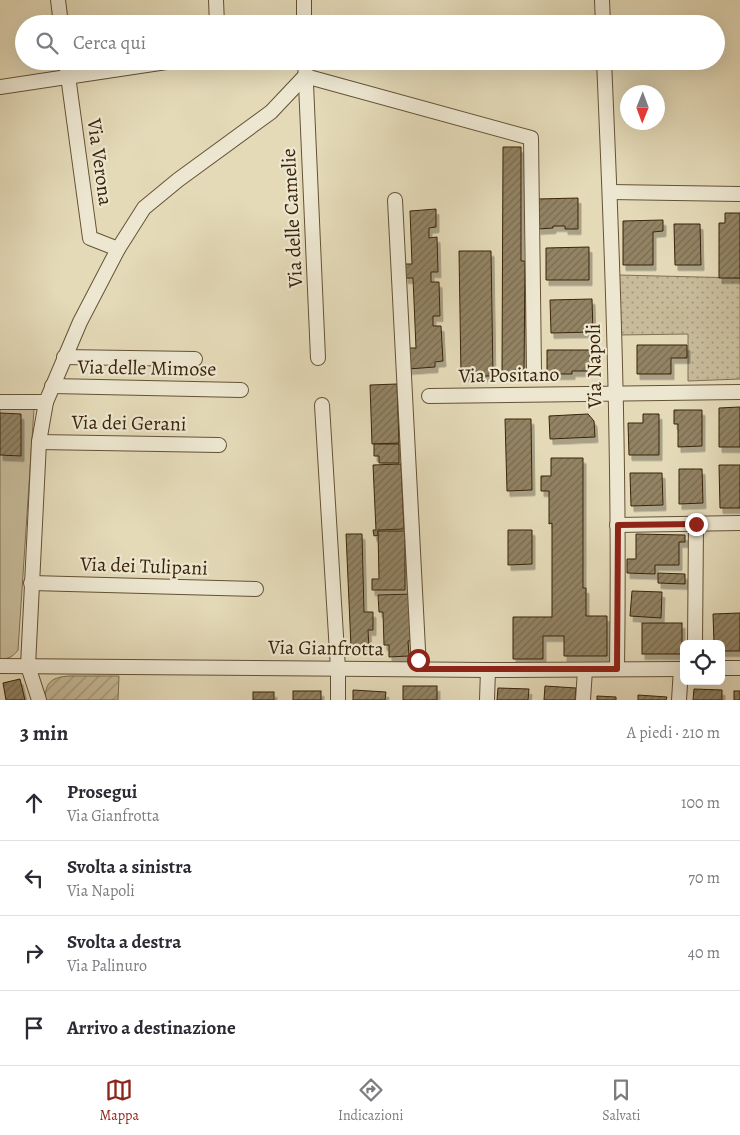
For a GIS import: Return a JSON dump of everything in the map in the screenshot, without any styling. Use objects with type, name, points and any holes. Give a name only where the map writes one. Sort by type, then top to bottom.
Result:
[{"type":"street","points":[[58,0],[60,15]]},
{"type":"street","points":[[216,0],[217,15]]},
{"type":"street","points":[[304,0],[304,15]]},
{"type":"street","points":[[602,0],[602,15]]},
{"type":"street","name":"Via Verona","points":[[67,70],[90,238],[118,249]]},
{"type":"street","points":[[0,86],[110,70]]},
{"type":"street","name":"Via delle Camelie","points":[[305,70],[318,358]]},
{"type":"street","name":"Via Napoli","points":[[604,70],[610,192],[618,525],[617,669]]},
{"type":"street","points":[[39,700],[28,666],[39,442],[46,402],[64,357],[118,249],[144,208],[178,180],[271,112],[305,76],[531,138],[534,370]]},
{"type":"street","points":[[610,192],[740,194]]},
{"type":"street","points":[[395,200],[418,669]]},
{"type":"street","points":[[64,357],[195,359]]},
{"type":"street","name":"Via delle Mimose","points":[[52,386],[242,390]]},
{"type":"street","name":"Via Positano","points":[[429,396],[740,392]]},
{"type":"street","points":[[0,402],[46,402]]},
{"type":"street","points":[[322,405],[338,668],[338,700]]},
{"type":"street","name":"Via dei Gerani","points":[[39,442],[219,445]]},
{"type":"street","points":[[618,525],[740,523]]},
{"type":"street","points":[[695,640],[696,524]]},
{"type":"street","name":"Via dei Tulipani","points":[[31,583],[256,589]]},
{"type":"street","name":"Via Gianfrotta","points":[[0,666],[488,670],[680,669]]},
{"type":"street","points":[[725,668],[740,668]]},
{"type":"street","points":[[487,700],[488,670]]},
{"type":"street","points":[[583,700],[585,670]]},
{"type":"street","points":[[679,700],[680,685]]},
{"type":"shaded area","points":[[618,275],[740,278],[740,379],[688,381],[688,334],[619,335]]},
{"type":"shaded area","points":[[0,409],[34,409],[18,650],[5,659],[0,659]]},
{"type":"shaded area","points":[[70,676],[119,676],[118,700],[45,700],[46,689],[54,679]]},
{"type":"building","points":[[503,147],[521,147],[521,261],[525,261],[524,374],[502,374]]},
{"type":"building","points":[[578,198],[578,229],[565,229],[565,226],[553,226],[553,228],[538,229],[538,199]]},
{"type":"building","points":[[436,209],[436,227],[429,228],[429,238],[437,237],[438,272],[431,272],[431,282],[439,282],[440,316],[433,316],[433,326],[441,326],[443,361],[435,362],[435,367],[408,369],[407,348],[416,348],[413,278],[405,278],[405,264],[412,264],[410,211]]},
{"type":"building","points":[[725,213],[740,213],[740,278],[719,278],[719,223],[725,223]]},
{"type":"building","points":[[663,220],[663,231],[653,232],[653,265],[623,265],[623,221]]},
{"type":"building","points":[[674,224],[700,224],[701,265],[675,265]]},
{"type":"building","points":[[589,247],[589,280],[546,280],[546,248]]},
{"type":"building","points":[[459,251],[491,251],[493,376],[461,376]]},
{"type":"building","points":[[592,299],[593,332],[551,333],[550,300]]},
{"type":"building","points":[[637,345],[687,345],[687,358],[671,358],[671,374],[637,374]]},
{"type":"building","points":[[547,350],[590,350],[590,371],[572,371],[572,374],[547,374]]},
{"type":"building","points":[[397,384],[399,443],[372,444],[370,385]]},
{"type":"building","points":[[740,407],[740,447],[719,447],[719,408]]},
{"type":"building","points":[[674,410],[702,410],[702,446],[678,447],[678,424],[674,424]]},
{"type":"building","points":[[0,413],[21,414],[21,456],[0,455]]},
{"type":"building","points":[[588,414],[594,421],[595,437],[550,439],[549,416]]},
{"type":"building","points":[[643,414],[659,414],[659,455],[629,455],[628,423],[643,423]]},
{"type":"building","points":[[505,419],[531,419],[532,490],[507,491]]},
{"type":"building","points":[[374,444],[399,444],[399,463],[379,463],[379,456],[374,456]]},
{"type":"building","points":[[551,458],[583,458],[583,588],[586,588],[586,616],[607,616],[607,656],[564,656],[564,636],[543,636],[543,659],[513,659],[513,617],[552,617],[552,523],[549,524],[549,491],[541,491],[541,476],[551,476]]},
{"type":"building","points":[[401,464],[404,529],[378,530],[378,535],[374,536],[373,530],[376,530],[373,465]]},
{"type":"building","points":[[719,465],[740,465],[740,508],[720,508]]},
{"type":"building","points":[[679,469],[702,469],[703,503],[679,504]]},
{"type":"building","points":[[630,473],[662,473],[663,505],[631,506]]},
{"type":"building","points":[[508,530],[532,530],[532,564],[508,565]]},
{"type":"building","points":[[378,531],[405,531],[405,590],[372,590],[372,579],[379,579]]},
{"type":"building","points":[[346,534],[362,534],[364,612],[373,612],[373,630],[368,630],[369,647],[351,647]]},
{"type":"building","points":[[636,534],[685,535],[685,542],[679,542],[679,565],[655,565],[655,574],[627,573],[627,559],[636,559]]},
{"type":"building","points":[[658,573],[685,574],[685,584],[658,583]]},
{"type":"building","points":[[632,591],[662,592],[661,618],[630,616]]},
{"type":"building","points":[[412,594],[414,641],[408,641],[409,656],[389,657],[389,645],[384,645],[383,612],[379,612],[378,595]]},
{"type":"building","points":[[740,613],[740,651],[725,651],[725,640],[714,640],[713,614]]},
{"type":"building","points":[[642,623],[682,623],[680,654],[642,654]]},
{"type":"building","points":[[20,679],[25,700],[6,700],[3,683]]},
{"type":"building","points":[[403,686],[437,686],[437,700],[403,700]]},
{"type":"building","points":[[545,686],[576,688],[575,700],[544,700]]},
{"type":"building","points":[[498,688],[529,689],[528,700],[497,700]]},
{"type":"building","points":[[694,689],[722,690],[722,700],[693,700]]},
{"type":"building","points":[[353,690],[386,692],[385,700],[353,700]]},
{"type":"building","points":[[293,691],[321,691],[321,700],[293,700]]},
{"type":"building","points":[[734,691],[740,691],[740,700],[734,700]]},
{"type":"building","points":[[253,692],[274,692],[274,700],[253,700]]},
{"type":"building","points":[[638,695],[667,697],[666,700],[638,700]]},
{"type":"building","points":[[597,696],[616,697],[616,700],[597,700]]},
{"type":"route","points":[[418,660],[418,669],[617,669],[618,525],[696,524]]}]
